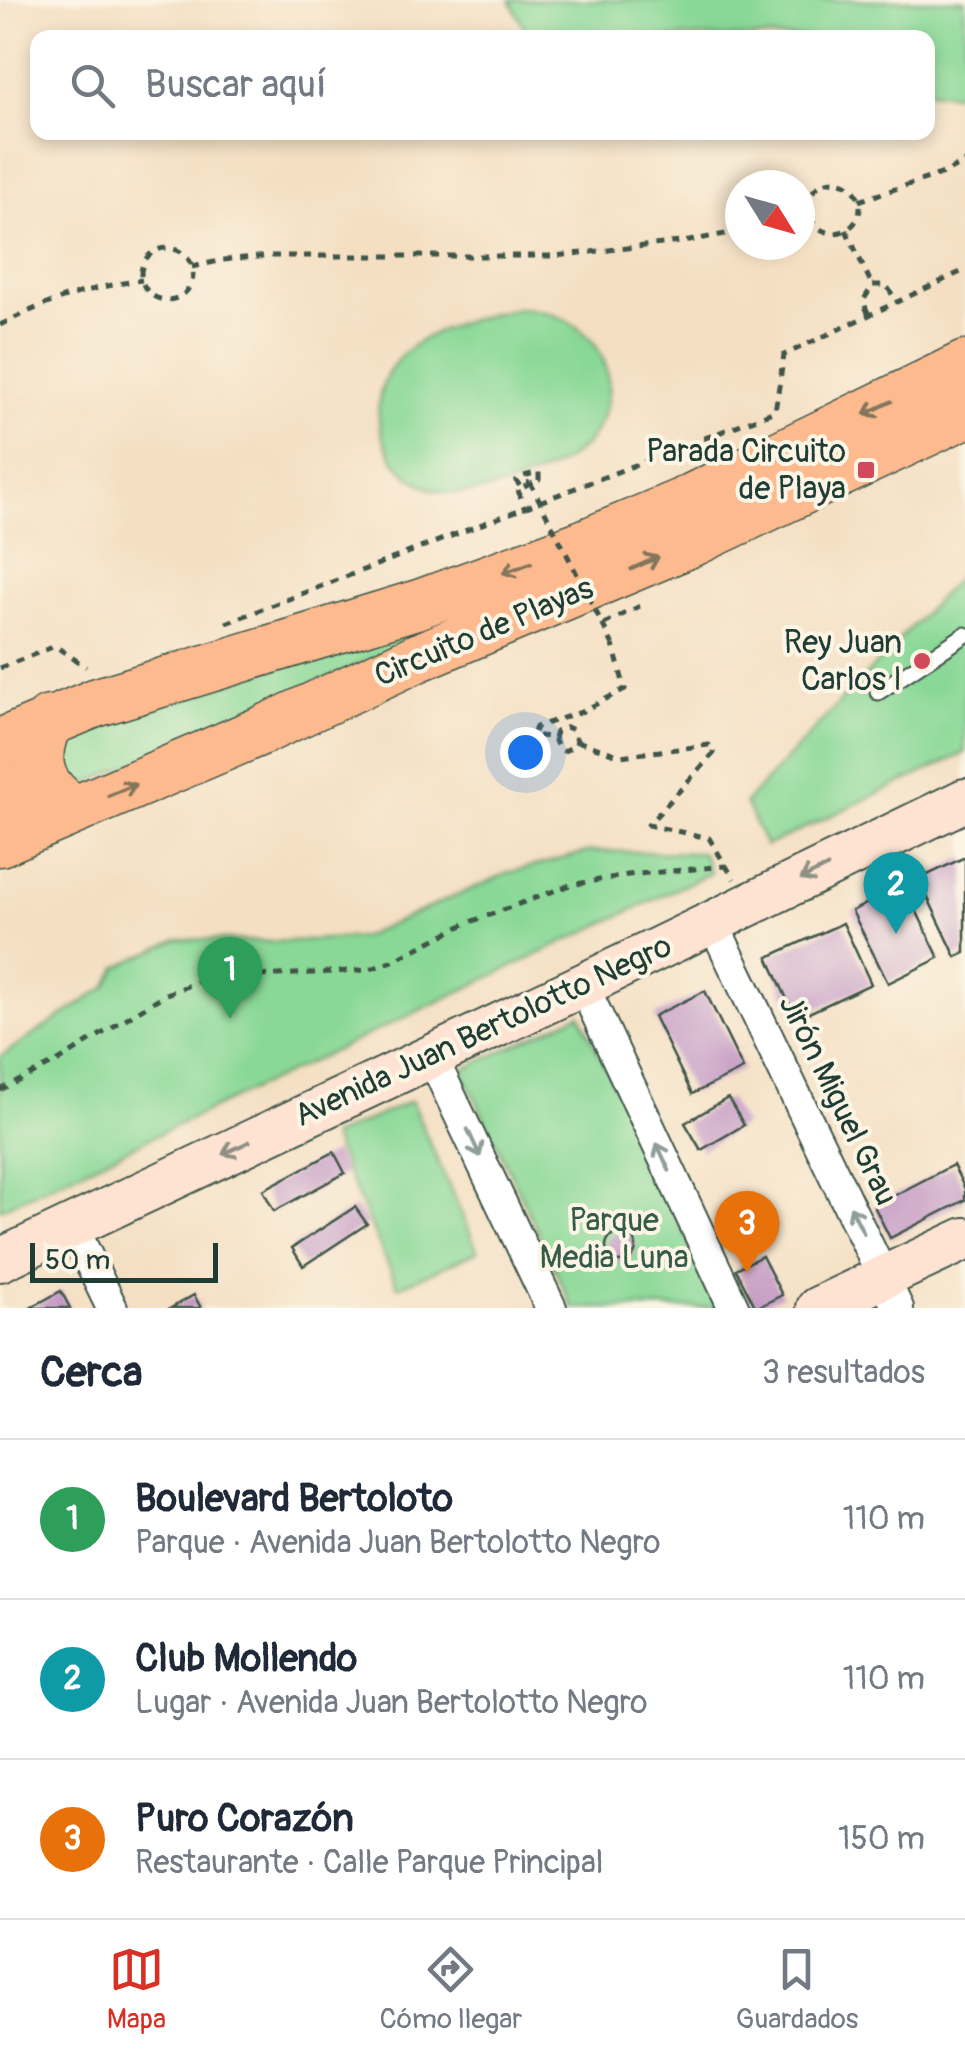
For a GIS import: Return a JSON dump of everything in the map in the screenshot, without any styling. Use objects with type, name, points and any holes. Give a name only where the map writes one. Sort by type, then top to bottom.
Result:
[{"type":"highway","name":"Circuito de Playas","points":[[0,743],[49,720],[200,668],[420,604],[581,545],[681,503],[965,365]]},
{"type":"highway","name":"Circuito de Playas","points":[[7,838],[695,541],[965,414]]},
{"type":"highway","points":[[49,720],[40,740],[38,761],[44,781],[57,798],[75,810]]},
{"type":"highway","points":[[0,782],[11,796],[17,816],[7,838]]},
{"type":"main road","name":"Avenida Juan Bertolotto Negro","points":[[0,1260],[965,800]]},
{"type":"main road","points":[[818,1308],[891,1292],[965,1238]]},
{"type":"street","name":"Jirón Miguel Grau","points":[[713,923],[891,1292]]},
{"type":"street","points":[[583,985],[734,1308]]},
{"type":"street","points":[[431,1056],[551,1308]]},
{"type":"street","points":[[72,1226],[112,1308]]},
{"type":"lane","points":[[878,692],[965,636]]},
{"type":"path","points":[[859,201],[944,173],[965,162]]},
{"type":"path","points":[[815,191],[828,182],[847,185],[859,201],[856,220],[846,230],[830,233],[815,223]]},
{"type":"path","points":[[846,230],[872,286]]},
{"type":"path","points":[[192,267],[268,256],[555,256],[725,235]]},
{"type":"path","points":[[160,249],[180,252],[192,267],[190,287],[173,299],[154,296],[142,280],[145,261],[160,249]]},
{"type":"path","points":[[220,625],[775,411],[784,355],[965,270]]},
{"type":"path","points":[[0,325],[50,300],[142,280]]},
{"type":"path","points":[[872,286],[886,285],[896,300]]},
{"type":"path","points":[[868,313],[862,301],[872,286]]},
{"type":"path","points":[[524,486],[539,480],[539,472],[516,481],[524,486],[604,624],[625,690],[580,712],[536,727],[533,735],[554,738]]},
{"type":"path","points":[[524,486],[525,510]]},
{"type":"path","points":[[604,624],[648,602]]},
{"type":"path","points":[[0,668],[55,646],[94,673]]},
{"type":"path","points":[[567,728],[573,730],[577,741],[564,751],[554,738],[556,732],[567,728]]},
{"type":"path","points":[[577,741],[621,756],[709,746],[714,753],[648,825],[710,838],[735,881]]},
{"type":"path","points":[[0,1090],[55,1063],[164,995],[205,979],[368,970],[465,924],[570,886],[628,874],[726,866]]},
{"type":"green space","points":[[510,0],[965,0],[965,95],[935,92],[935,30],[525,30]]},
{"type":"green space","points":[[518,308],[564,319],[596,347],[609,386],[595,432],[569,457],[532,477],[490,490],[453,493],[431,489],[397,464],[386,446],[379,404],[384,383],[395,363],[420,341],[468,321]]},
{"type":"green space","points":[[589,564],[75,789],[54,754],[66,739],[81,732]]},
{"type":"green space","name":"Rey Juan Carlos I","points":[[965,570],[965,753],[766,846],[745,803]]},
{"type":"green space","points":[[591,851],[703,853],[710,873],[0,1209],[0,1057],[106,987],[118,967],[178,939],[275,942],[362,937],[508,873]]},
{"type":"green space","name":"Parque Media Luna","points":[[580,1014],[720,1308],[573,1308],[462,1070]]},
{"type":"green space","points":[[411,1101],[478,1251],[398,1287],[331,1137]]},
{"type":"building","points":[[965,857],[965,953],[956,957],[919,879]]},
{"type":"building","points":[[904,885],[939,958],[888,983],[852,911]]},
{"type":"building","points":[[843,923],[871,984],[796,1019],[768,957]]},
{"type":"building","points":[[705,991],[743,1069],[692,1094],[654,1016]]},
{"type":"building","points":[[728,1098],[744,1125],[701,1150],[685,1123]]},
{"type":"building","points":[[334,1152],[345,1173],[274,1211],[263,1190]]},
{"type":"building","points":[[953,1165],[965,1189],[965,1200],[890,1238],[874,1206]]},
{"type":"building","points":[[355,1207],[367,1224],[303,1266],[292,1248]]},
{"type":"building","points":[[621,1232],[632,1236],[636,1247],[632,1258],[621,1262],[610,1258],[606,1247],[610,1236]]},
{"type":"building","points":[[762,1256],[782,1295],[756,1308],[736,1269]]},
{"type":"building","points":[[61,1291],[70,1308],[30,1308]]},
{"type":"building","points":[[194,1295],[201,1308],[171,1308]]},
{"type":"place","name":"Parada Circuito de Playa","points":[[866,470]]},
{"type":"place","name":"Rey Juan Carlos I","points":[[922,661]]},
{"type":"place","name":"Club Mollendo","points":[[896,934]]},
{"type":"place","name":"Boulevard Bertoloto","points":[[230,1019]]},
{"type":"place","name":"Puro Corazón","points":[[747,1273]]}]
